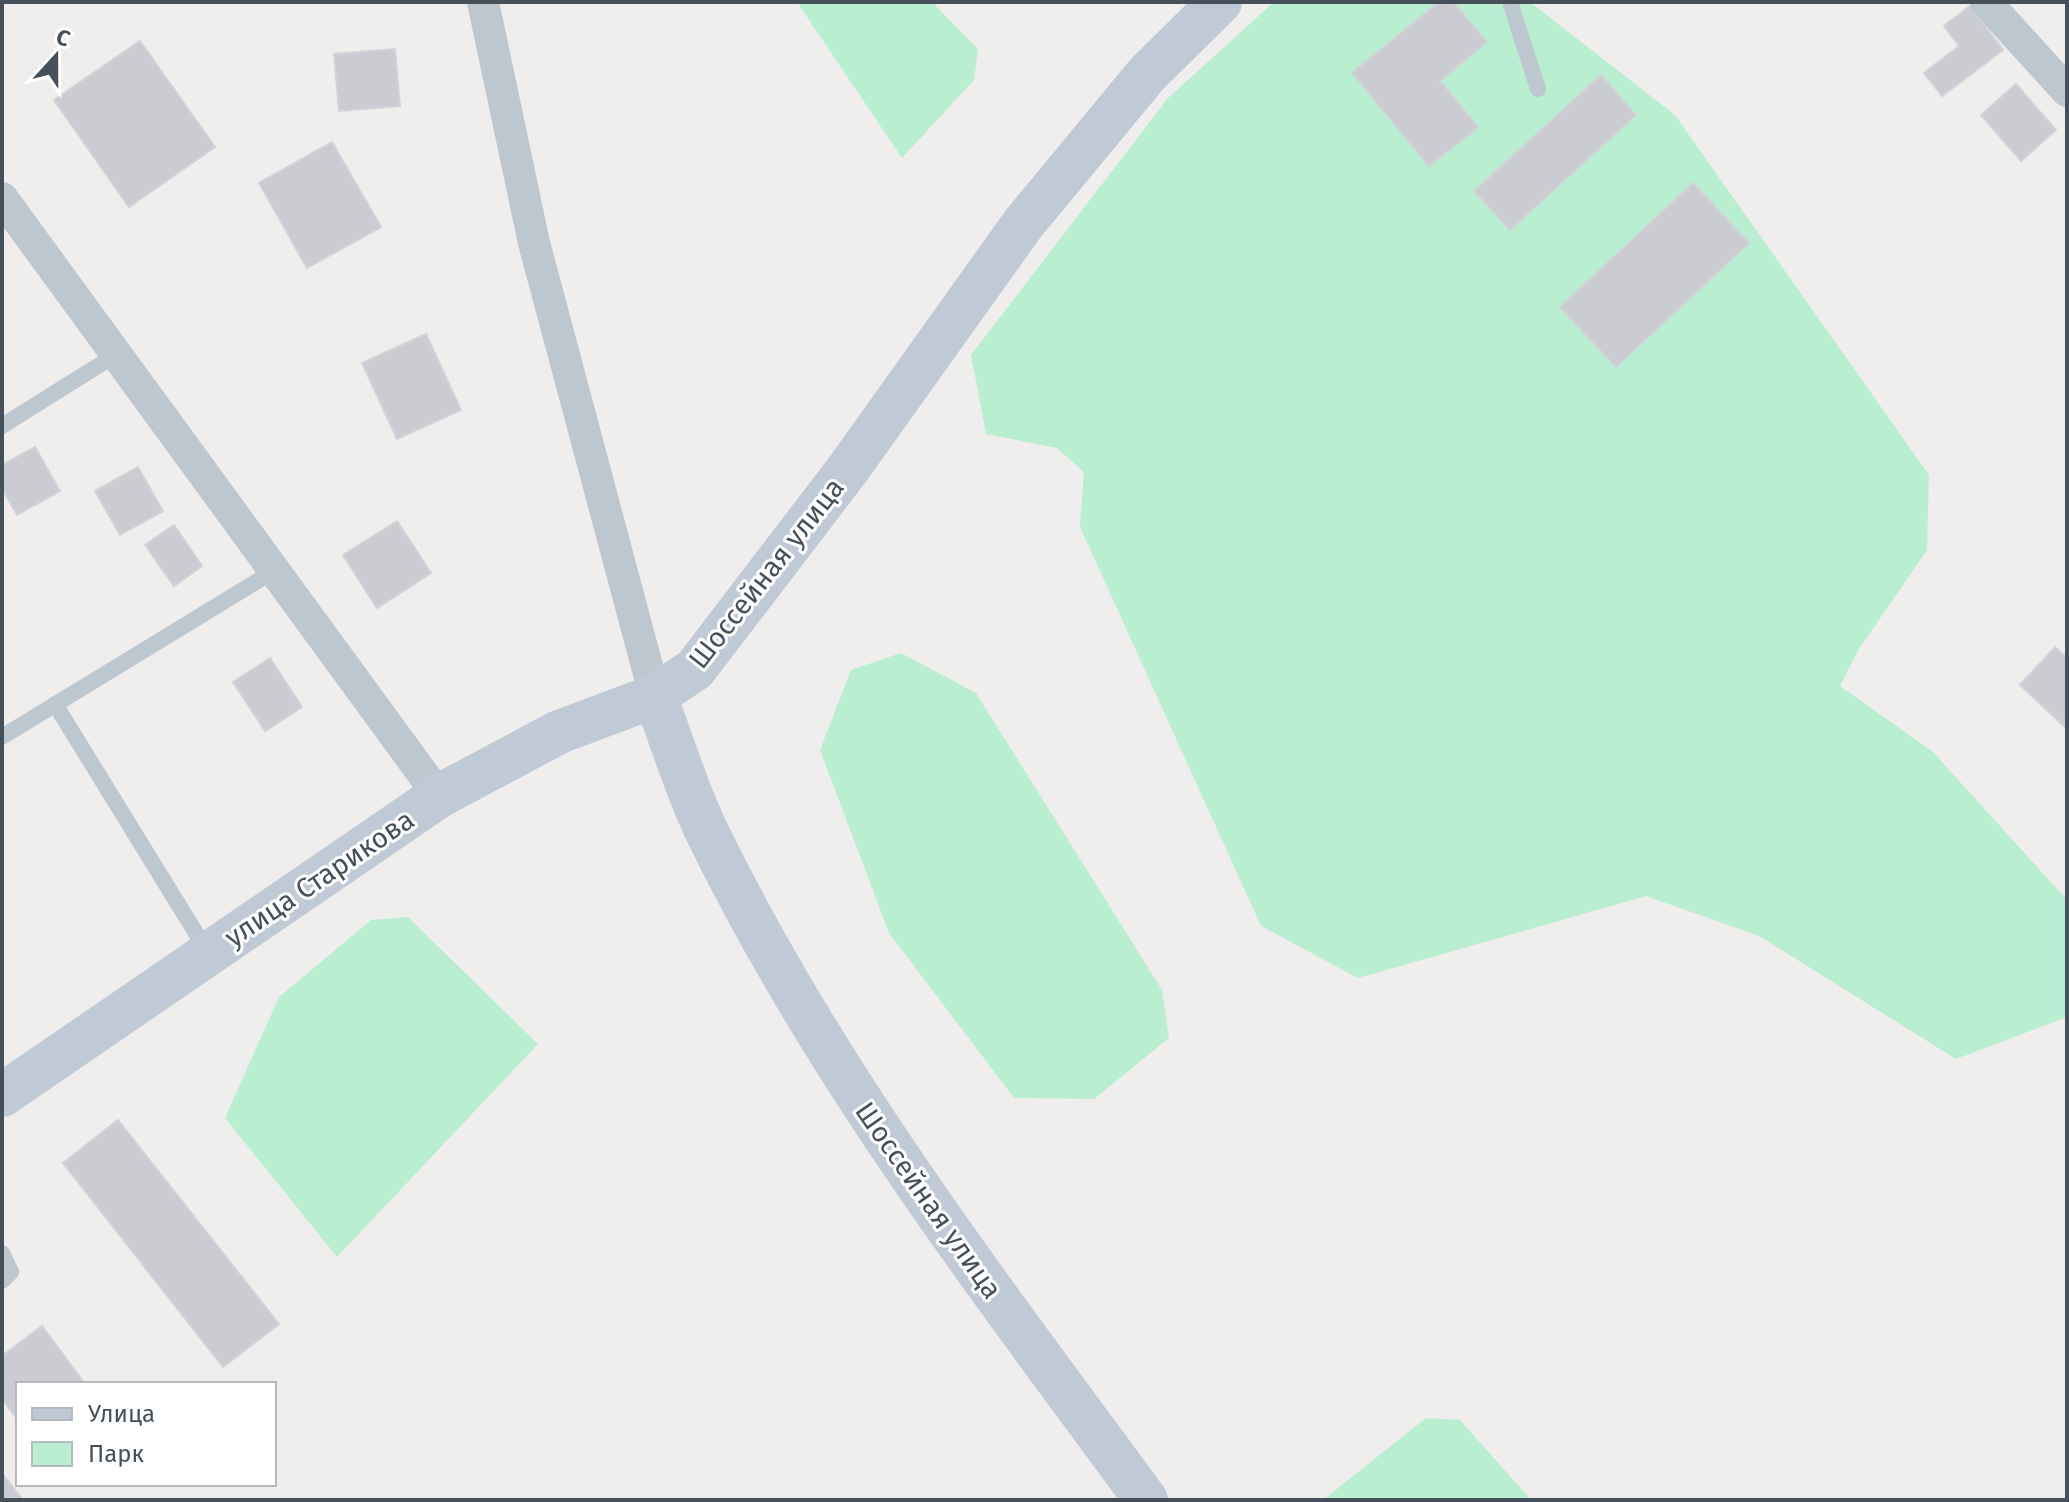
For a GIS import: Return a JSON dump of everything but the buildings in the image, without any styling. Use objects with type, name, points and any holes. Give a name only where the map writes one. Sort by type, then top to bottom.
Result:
[{"type":"street","points":[[483,2],[534,243],[655,696]]},
{"type":"street","name":"Шоссейная улица","points":[[1146,1500],[917,1188],[840,1072],[706,830],[655,696],[695,669],[735,620],[1023,224],[1147,74],[1220,2]]},
{"type":"street","points":[[1986,2],[2067,91]]},
{"type":"street","points":[[2,198],[439,796]]},
{"type":"street","name":"улица Старикова","points":[[2,1095],[439,796],[559,732],[655,696]]},
{"type":"lane","points":[[1510,2],[1538,89]]},
{"type":"lane","points":[[2,426],[117,354]]},
{"type":"lane","points":[[2,737],[274,571]]},
{"type":"lane","points":[[55,704],[208,954]]},
{"type":"lane","points":[[2,1253],[11,1272],[2,1281]]},
{"type":"green space","points":[[797,2],[932,2],[978,49],[974,80],[902,158]]},
{"type":"green space","points":[[1274,2],[1530,2],[1675,115],[1929,475],[1927,550],[1859,649],[1840,686],[1933,752],[2067,900],[2067,1017],[1956,1059],[1759,936],[1646,896],[1358,978],[1261,926],[1080,527],[1084,472],[1057,448],[986,434],[971,355],[1168,98]]},
{"type":"green space","points":[[901,653],[976,693],[1162,990],[1169,1038],[1094,1099],[1014,1098],[889,933],[820,750],[851,670]]},
{"type":"green space","points":[[408,917],[538,1044],[337,1257],[225,1118],[279,997],[371,920]]},
{"type":"green space","points":[[1426,1418],[1460,1420],[1531,1500],[1323,1500]]}]
